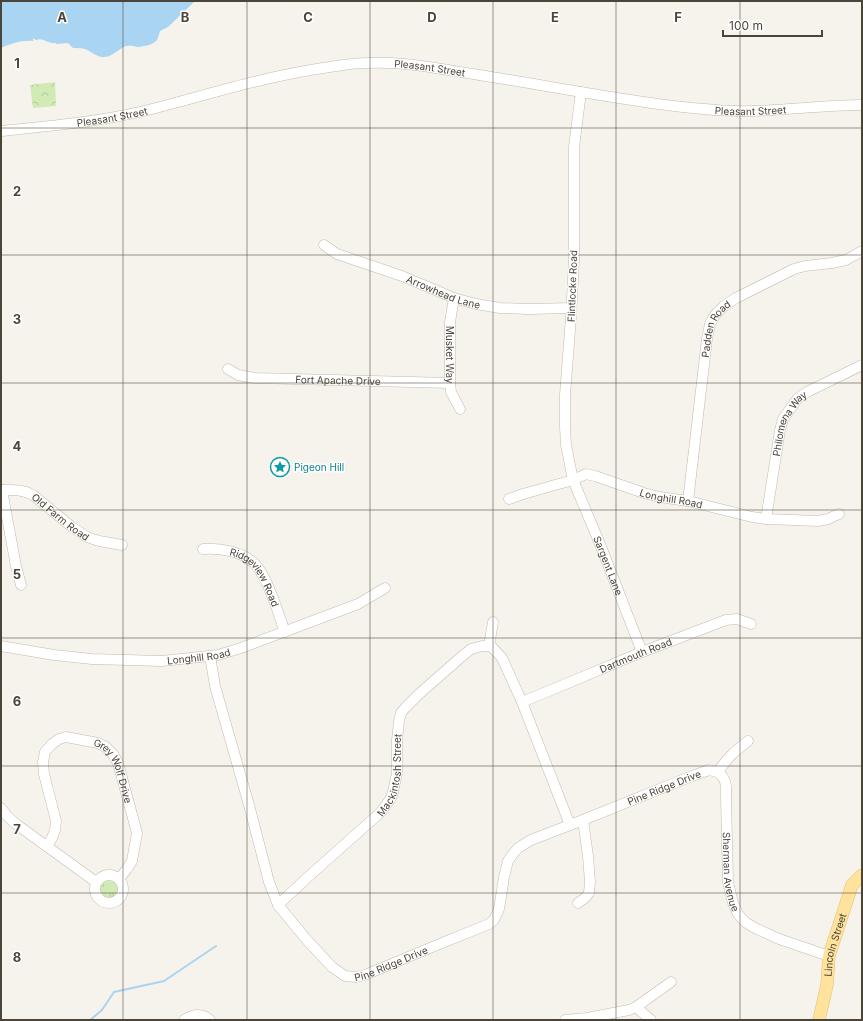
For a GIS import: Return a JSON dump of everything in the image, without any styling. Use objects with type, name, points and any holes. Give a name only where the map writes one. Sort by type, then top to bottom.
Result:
[{"type":"main road","name":"Lincoln Street","points":[[819,1020],[826,985],[829,956],[852,885],[862,875]]},
{"type":"street","name":"Pleasant Street","points":[[1,131],[86,122],[114,117],[298,72],[367,62],[419,65],[675,106],[736,111],[835,105],[862,105]]},
{"type":"street","name":"Flintlocke Road","points":[[573,480],[566,444],[565,394],[574,260],[574,147],[581,92]]},
{"type":"street","name":"Arrowhead Lane","points":[[324,245],[337,254],[402,276],[454,298],[476,304],[500,308],[571,308]]},
{"type":"street","name":"Padden Road","points":[[688,502],[707,339],[710,324],[716,315],[724,306],[736,298],[794,269],[846,260],[862,251]]},
{"type":"street","name":"Musket Way","points":[[454,298],[450,322],[450,383],[451,392],[460,409]]},
{"type":"street","name":"Philomena Way","points":[[766,519],[780,430],[790,408],[798,398],[807,392],[862,365]]},
{"type":"street","name":"Fort Apache Drive","points":[[228,369],[238,375],[254,378],[450,383]]},
{"type":"street","name":"Longhill Road","points":[[509,500],[523,494],[573,480],[586,474],[659,497],[688,502],[752,517],[822,521],[828,520],[838,514]]},
{"type":"street","name":"Sargent Lane","points":[[573,480],[600,544],[642,652]]},
{"type":"street","name":"Old Farm Road","points":[[2,490],[23,490],[28,492],[87,537],[99,541],[122,545]]},
{"type":"street","points":[[2,490],[21,585]]},
{"type":"street","name":"Ridgeview Road","points":[[203,549],[235,553],[246,557],[258,567],[267,585],[285,632]]},
{"type":"street","name":"Longhill Road","points":[[1,646],[54,655],[92,659],[162,661],[218,655],[285,632],[358,604],[385,588]]},
{"type":"street","name":"Dartmouth Road","points":[[522,702],[642,652],[726,620],[737,619],[751,624]]},
{"type":"street","points":[[493,622],[489,646],[498,652],[502,658],[522,702],[570,825]]},
{"type":"street","name":"Mackintosh Street","points":[[278,905],[381,812],[391,798],[397,773],[397,740],[399,721],[401,713],[405,708],[471,649],[489,646]]},
{"type":"street","name":"Pine Ridge Drive","points":[[210,656],[215,686],[269,882],[278,905],[306,939],[332,967],[345,976],[356,977],[365,975],[489,924],[494,920],[499,909],[508,861],[518,848],[531,840],[709,770],[718,772]]},
{"type":"street","name":"Grey Wolf Drive","points":[[46,846],[52,838],[56,820],[44,774],[43,762],[45,752],[59,739],[66,737],[98,743],[106,747],[113,754],[118,763],[137,833],[132,861],[127,870],[119,879]]},
{"type":"street","points":[[718,772],[731,754],[748,741]]},
{"type":"street","name":"Sherman Avenue","points":[[718,772],[725,780],[726,786],[728,882],[733,904],[738,914],[745,922],[755,928],[779,939],[829,956]]},
{"type":"street","points":[[1,808],[16,824],[96,882]]},
{"type":"street","points":[[578,903],[589,893],[590,882],[583,820]]},
{"type":"street","points":[[105,875],[112,875],[119,879],[123,886],[123,893],[120,899],[114,903],[108,904],[100,901],[96,896],[94,888],[96,882],[99,878],[105,875]]},
{"type":"street","points":[[565,1020],[587,1018],[629,1010],[636,1007],[671,982]]},
{"type":"street","points":[[636,1007],[651,1020]]},
{"type":"street","points":[[184,1020],[186,1018],[202,1015],[210,1020]]},
{"type":"green space","points":[[55,82],[56,106],[33,108],[30,85]]},
{"type":"green space","points":[[109,879],[113,880],[119,886],[119,894],[113,900],[109,901],[105,900],[99,894],[98,890],[99,886],[105,880]]},
{"type":"water","points":[[1,1],[195,1],[168,27],[160,31],[157,40],[153,43],[142,47],[126,46],[111,55],[102,57],[97,56],[85,49],[73,48],[68,43],[50,43],[41,39],[36,40],[33,38],[33,41],[20,42],[1,48]]},
{"type":"waterway","points":[[90,1020],[102,1010],[114,992],[164,981],[216,946]]},
{"type":"place","name":"Pigeon Hill","points":[[280,467]]}]
